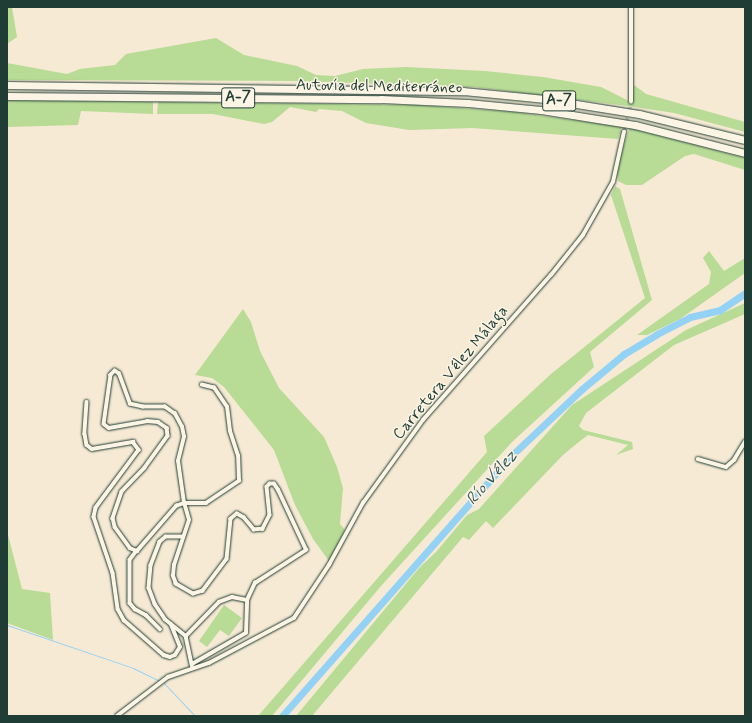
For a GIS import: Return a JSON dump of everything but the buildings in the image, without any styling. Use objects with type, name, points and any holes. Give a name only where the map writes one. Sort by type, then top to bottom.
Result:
[{"type":"highway","name":"Autovía del Mediterráneo","points":[[7,86],[463,91],[545,99],[639,114],[745,140]]},
{"type":"highway","name":"Autovía del Mediterráneo","points":[[7,96],[381,99],[468,103],[541,110],[614,121],[675,133],[745,153]]},
{"type":"street","points":[[631,7],[631,102]]},
{"type":"street","name":"Carretera Vélez Málaga","points":[[117,716],[168,677],[193,670],[287,623],[300,611],[333,559],[363,503],[423,420],[551,276],[583,235],[613,182],[624,132]]},
{"type":"street","points":[[137,551],[130,548],[115,527],[113,518],[122,492],[145,468],[168,436],[166,428],[158,422],[147,421],[108,428],[104,424],[111,375],[115,371],[119,374],[130,404],[143,407],[165,407],[175,414],[184,437],[178,455],[184,504],[188,520],[182,537],[173,576],[176,584],[193,594],[203,591],[227,559],[231,519],[237,514],[254,530],[263,529],[270,515],[267,487],[274,484],[306,550],[259,580],[247,600],[246,633],[192,664]]},
{"type":"street","points":[[160,629],[146,615],[135,609],[130,603],[130,560],[176,506],[206,503],[239,481],[238,456],[230,431],[227,407],[214,388],[202,385]]},
{"type":"street","points":[[86,402],[85,434],[87,446],[92,449],[133,442],[140,450],[96,508],[94,517],[113,573],[118,609],[124,620],[164,655],[170,657],[175,655],[180,647],[171,625],[155,604],[148,588],[150,575],[160,542],[166,537],[182,537]]},
{"type":"street","points":[[698,459],[726,467],[734,460],[745,442]]},
{"type":"street","points":[[186,636],[219,602],[232,597],[247,600]]},
{"type":"street","points":[[171,625],[178,627],[186,636],[193,670]]},
{"type":"green space","points":[[7,7],[12,7],[17,37],[7,44]]},
{"type":"green space","points":[[216,38],[244,55],[297,66],[316,75],[335,76],[363,69],[406,67],[485,71],[543,77],[601,87],[633,103],[634,85],[646,94],[745,122],[745,132],[674,113],[474,87],[295,81],[7,80],[7,63],[67,74],[80,69],[115,65],[126,54]]},
{"type":"green space","points":[[7,100],[153,102],[153,114],[81,111],[78,125],[7,127]]},
{"type":"green space","points":[[158,102],[418,105],[514,112],[622,127],[618,139],[472,128],[409,130],[366,123],[342,111],[319,109],[316,112],[290,107],[272,122],[264,124],[213,114],[157,114]]},
{"type":"green space","points":[[629,128],[745,158],[745,170],[694,154],[685,156],[642,185],[626,185],[618,181],[617,170]]},
{"type":"green space","points":[[615,186],[620,189],[652,300],[590,352],[594,367],[512,442],[381,586],[272,716],[258,716],[487,452],[484,436],[551,374],[645,298],[611,195]]},
{"type":"green space","points":[[709,251],[724,271],[745,258],[745,273],[680,319],[647,335],[637,335],[709,284],[711,272],[703,258]]},
{"type":"green space","points":[[745,303],[745,314],[674,345],[586,413],[579,426],[583,430],[632,442],[633,449],[616,455],[628,445],[588,435],[580,441],[563,455],[493,528],[486,521],[469,540],[463,537],[312,716],[296,716],[419,568],[436,552],[467,515],[479,509],[572,405],[686,330]]},
{"type":"green space","points":[[243,309],[251,322],[260,351],[279,388],[324,437],[337,467],[343,488],[340,524],[345,530],[329,561],[313,539],[295,505],[274,450],[224,387],[212,378],[195,375]]},
{"type":"green space","points":[[7,531],[22,589],[50,593],[53,640],[7,623]]},
{"type":"green space","points":[[224,605],[242,618],[229,636],[220,630],[207,647],[199,641]]},
{"type":"waterway","name":"Río Vélez","points":[[282,716],[512,455],[582,389],[624,354],[657,334],[690,317],[720,310],[745,293]]},
{"type":"waterway","points":[[7,625],[133,668],[160,681]]},
{"type":"waterway","points":[[163,682],[195,716]]},
{"type":"tunnel","points":[[624,132],[631,102]]}]
